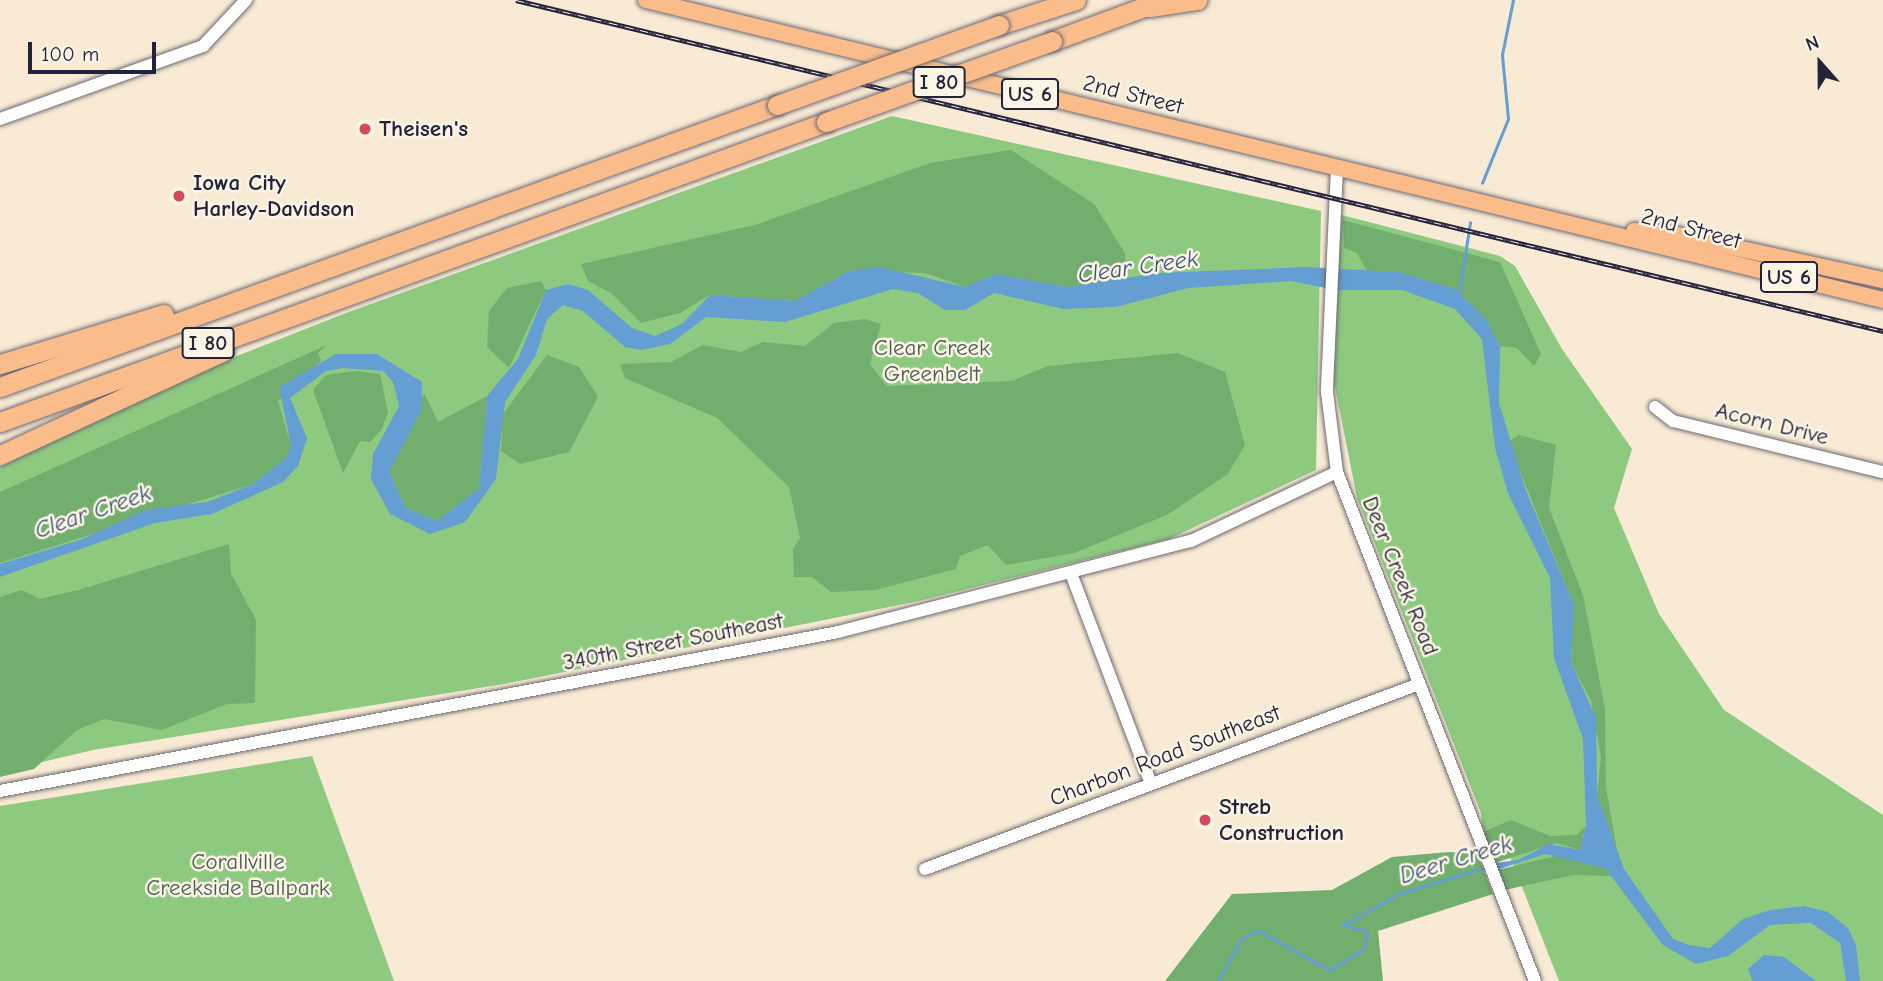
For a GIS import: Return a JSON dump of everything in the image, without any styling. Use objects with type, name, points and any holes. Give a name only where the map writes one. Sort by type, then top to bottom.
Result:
[{"type":"highway","name":"I 80","points":[[0,387],[776,105],[1076,0]]},
{"type":"highway","name":"I 80","points":[[0,422],[417,267],[1163,0]]},
{"type":"highway","points":[[1142,8],[1197,0]]},
{"type":"highway","points":[[0,364],[416,236]]},
{"type":"highway","points":[[0,455],[102,403],[417,267]]},
{"type":"main road","name":"2nd Street","points":[[646,0],[1610,230],[1883,300]]},
{"type":"main road","name":"2nd Street","points":[[1610,230],[1674,234],[1883,280]]},
{"type":"street","points":[[0,119],[204,46],[246,0]]},
{"type":"street","name":"Deer Creek Road","points":[[1337,167],[1328,312],[1336,472],[1535,981]]},
{"type":"street","name":"Acorn Drive","points":[[1655,407],[1673,421],[1883,472]]},
{"type":"street","name":"340th Street Southeast","points":[[0,791],[838,632],[1072,576],[1191,541],[1336,472]]},
{"type":"street","points":[[1072,576],[1151,784]]},
{"type":"street","name":"Charbon Road Southeast","points":[[925,869],[1419,684]]},
{"type":"green space","name":"Clear Creek Greenbelt","points":[[892,116],[1321,211],[1316,470],[1169,539],[919,601],[504,684],[93,750],[0,772],[0,467],[199,371],[346,313]]},
{"type":"green space","points":[[1011,150],[1094,204],[1125,253],[1127,280],[1067,287],[996,274],[965,287],[925,273],[849,271],[795,301],[710,295],[680,313],[641,323],[611,293],[588,281],[581,264],[755,225],[930,163]]},
{"type":"green space","points":[[1338,214],[1500,256],[1515,266],[1562,349],[1632,449],[1614,508],[1659,614],[1724,710],[1883,815],[1883,981],[1559,981],[1498,826],[1483,832],[1481,813],[1357,498],[1334,382],[1335,290],[1343,290],[1335,272]]},
{"type":"green space","points":[[1343,220],[1500,262],[1541,354],[1534,366],[1517,348],[1500,346],[1486,319],[1455,289],[1399,272],[1369,275],[1357,253],[1344,248]]},
{"type":"green space","points":[[541,281],[546,290],[509,368],[487,347],[489,311],[507,288]]},
{"type":"green space","points":[[865,319],[881,324],[870,364],[887,386],[1012,381],[1048,366],[1178,353],[1225,372],[1245,445],[1228,474],[1167,515],[1074,553],[1006,565],[988,545],[960,556],[956,569],[875,590],[831,592],[812,577],[794,577],[793,549],[800,538],[789,487],[717,418],[625,378],[620,364],[671,362],[703,345],[741,352],[763,342],[805,346],[834,323]]},
{"type":"green space","points":[[327,345],[318,353],[321,361],[278,401],[291,446],[286,458],[253,484],[0,563],[0,492]]},
{"type":"green space","points":[[547,355],[579,367],[598,397],[569,452],[520,464],[501,451],[503,414]]},
{"type":"green space","points":[[357,371],[380,374],[388,412],[382,429],[370,442],[360,441],[343,473],[313,390],[326,375]]},
{"type":"green space","points":[[424,393],[438,422],[487,396],[479,488],[437,521],[406,508],[389,472]]},
{"type":"green space","points":[[1519,435],[1556,445],[1549,508],[1583,595],[1605,709],[1606,788],[1617,850],[1597,795],[1601,757],[1591,701],[1571,662],[1574,605],[1508,442]]},
{"type":"green space","points":[[229,544],[231,573],[256,620],[255,703],[227,704],[162,730],[104,719],[77,730],[34,769],[0,777],[0,597],[22,590],[40,599]]},
{"type":"green space","name":"Corallville Creekside Ballpark","points":[[312,756],[394,981],[0,981],[0,806]]},
{"type":"green space","points":[[1511,820],[1550,836],[1576,835],[1586,826],[1580,850],[1556,843],[1495,863],[1483,832]]},
{"type":"green space","points":[[1449,852],[1477,854],[1493,894],[1378,931],[1383,981],[1165,981],[1232,894],[1332,890],[1392,857]]},
{"type":"green space","points":[[1559,855],[1605,868],[1611,876],[1573,875],[1505,890],[1497,870]]},
{"type":"water","points":[[879,267],[965,287],[996,274],[1067,287],[1159,273],[1307,267],[1399,272],[1455,289],[1486,319],[1500,346],[1499,403],[1525,488],[1574,605],[1571,662],[1596,718],[1597,795],[1624,869],[1673,939],[1689,945],[1710,948],[1743,919],[1770,910],[1804,906],[1828,912],[1848,928],[1856,945],[1860,981],[1846,981],[1840,943],[1811,923],[1770,925],[1728,956],[1696,964],[1663,945],[1605,868],[1545,854],[1497,870],[1495,863],[1518,860],[1549,844],[1580,850],[1586,826],[1583,739],[1554,658],[1550,578],[1508,493],[1495,448],[1482,339],[1455,309],[1402,290],[1335,290],[1291,281],[1188,288],[1116,307],[1063,309],[994,293],[965,310],[945,310],[918,293],[893,289],[785,322],[706,317],[670,344],[641,350],[625,347],[583,311],[563,305],[547,319],[536,355],[505,402],[496,479],[465,522],[430,534],[390,514],[371,479],[373,454],[399,406],[393,382],[383,371],[343,368],[326,371],[290,398],[307,438],[298,466],[283,482],[212,514],[155,523],[0,577],[0,564],[80,540],[146,510],[207,502],[253,484],[286,458],[291,446],[279,387],[336,354],[377,354],[422,382],[422,409],[389,472],[406,508],[437,521],[479,488],[487,396],[518,359],[546,290],[568,284],[588,290],[632,328],[655,336],[682,324],[710,295],[795,301],[849,271]]},
{"type":"water","points":[[1764,955],[1784,957],[1816,981],[1753,981],[1748,969]]},
{"type":"waterway","points":[[1482,183],[1508,119],[1502,55],[1513,0]]},
{"type":"waterway","points":[[1459,293],[1470,223]]},
{"type":"waterway","name":"Deer Creek","points":[[1218,981],[1241,939],[1258,930],[1330,970],[1364,949],[1367,932],[1343,925],[1400,893],[1487,867]]},
{"type":"railway","points":[[516,0],[1883,331]]},
{"type":"place","name":"Theisen's","points":[[365,129]]},
{"type":"place","name":"Iowa City Harley-Davidson","points":[[179,196]]},
{"type":"place","name":"Streb Construction","points":[[1205,820]]},
{"type":"water label","name":"Clear Creek","points":[[1138,267]]},
{"type":"water label","name":"Clear Creek","points":[[93,512]]}]
